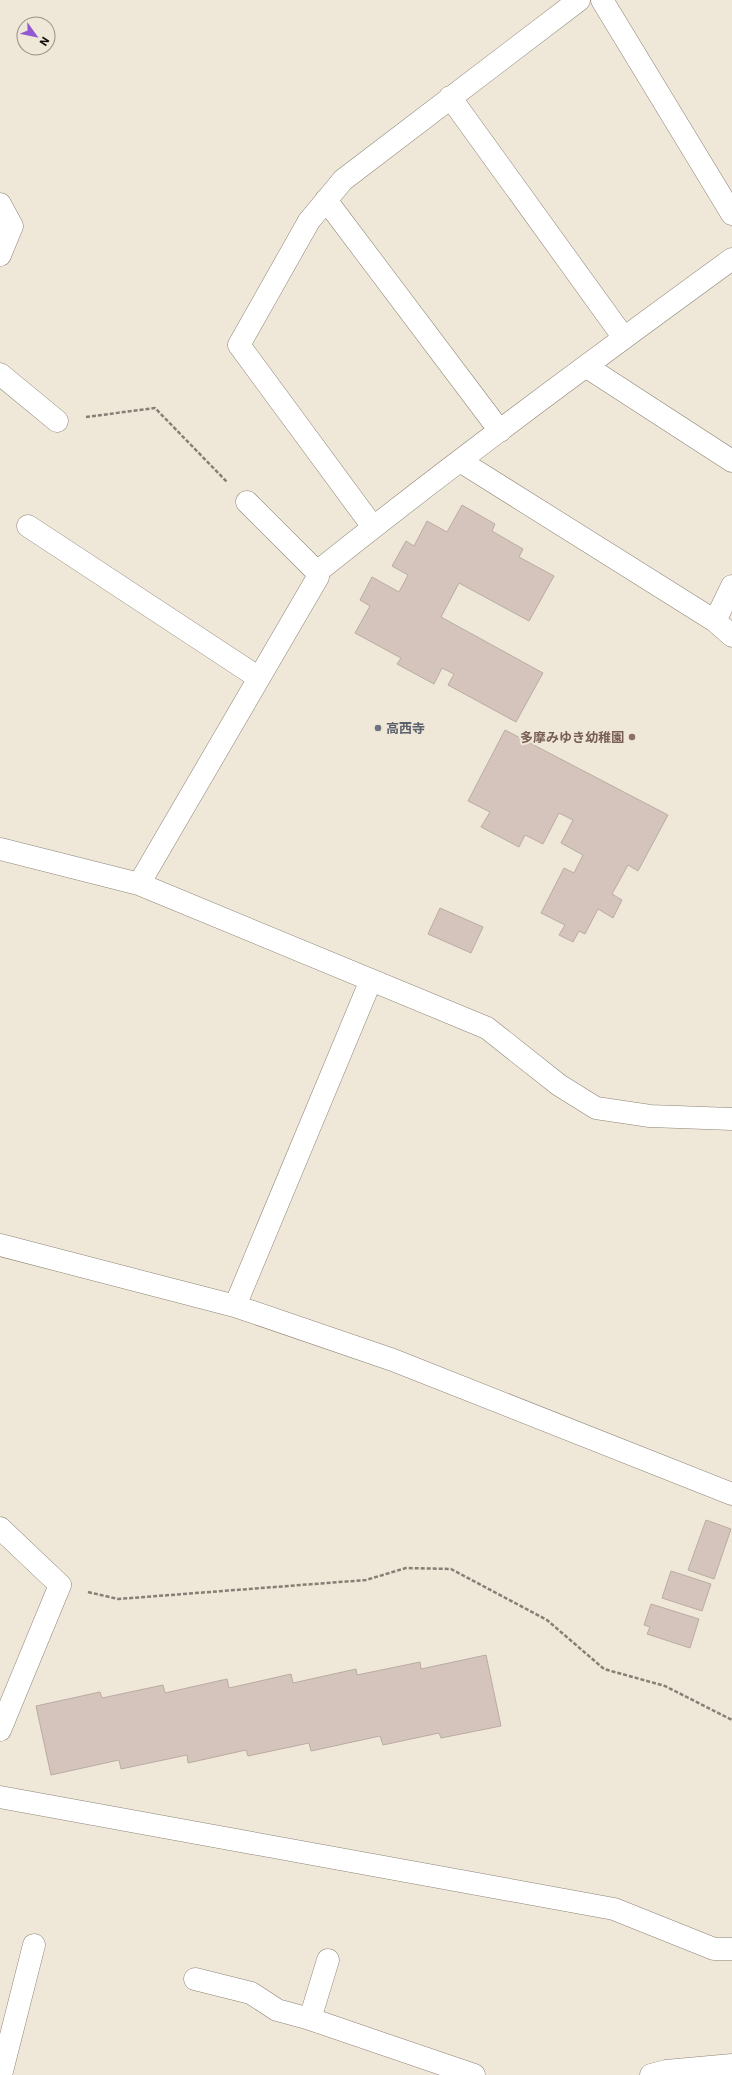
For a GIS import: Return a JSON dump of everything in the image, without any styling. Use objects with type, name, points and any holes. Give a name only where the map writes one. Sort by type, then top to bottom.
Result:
[{"type":"street","points":[[373,527],[239,345],[309,221],[343,180],[579,0]]},
{"type":"street","points":[[602,0],[732,214]]},
{"type":"street","points":[[450,97],[624,338]]},
{"type":"street","points":[[326,200],[500,431]]},
{"type":"street","points":[[0,204],[12,226],[0,254]]},
{"type":"street","points":[[317,572],[373,527],[460,461],[732,259]]},
{"type":"street","points":[[587,367],[732,461]]},
{"type":"street","points":[[1,378],[57,421]]},
{"type":"street","points":[[460,461],[715,622],[732,636]]},
{"type":"street","points":[[139,884],[318,577],[317,572],[247,502]]},
{"type":"street","points":[[28,526],[259,678]]},
{"type":"street","points":[[715,622],[732,586]]},
{"type":"street","points":[[0,849],[139,884],[487,1028],[560,1085],[596,1108],[650,1116],[732,1119]]},
{"type":"street","points":[[235,1306],[371,980]]},
{"type":"street","points":[[0,1245],[235,1306],[394,1360],[732,1494]]},
{"type":"street","points":[[0,1528],[60,1585],[0,1730]]},
{"type":"street","points":[[0,1797],[614,1908],[714,1950],[732,1949]]},
{"type":"street","points":[[1,2075],[34,1945]]},
{"type":"street","points":[[310,2019],[328,1960]]},
{"type":"street","points":[[195,1979],[250,1993],[277,2010],[310,2019],[474,2075]]},
{"type":"street","points":[[651,2075],[666,2071],[732,2065]]},
{"type":"path","points":[[57,421],[155,408],[247,502]]},
{"type":"path","points":[[60,1585],[118,1600],[366,1580],[406,1568],[451,1569],[547,1620],[604,1669],[665,1686],[732,1720]]},
{"type":"building","points":[[462,505],[495,524],[492,531],[523,549],[519,557],[554,576],[529,621],[459,583],[441,617],[543,673],[516,722],[448,685],[454,674],[442,668],[434,684],[397,664],[401,658],[355,633],[370,606],[360,600],[372,577],[399,592],[408,575],[392,566],[406,541],[414,546],[427,521],[447,532]]},
{"type":"building","points":[[505,730],[668,815],[638,871],[628,865],[612,894],[622,900],[613,918],[598,909],[585,934],[579,931],[573,942],[559,935],[565,925],[541,913],[564,868],[574,873],[583,855],[561,843],[573,820],[559,813],[543,844],[525,835],[519,847],[481,827],[490,812],[468,801]]},
{"type":"building","points":[[440,908],[483,927],[471,953],[428,934]]},
{"type":"building","points":[[706,1520],[731,1529],[714,1579],[688,1570]]},
{"type":"building","points":[[671,1571],[711,1584],[702,1611],[662,1598]]},
{"type":"building","points":[[651,1604],[699,1619],[690,1648],[647,1634],[650,1627],[644,1625]]},
{"type":"building","points":[[486,1655],[501,1726],[441,1738],[439,1733],[383,1745],[380,1736],[311,1751],[309,1743],[248,1756],[246,1750],[188,1763],[187,1755],[121,1769],[119,1760],[51,1775],[36,1706],[100,1692],[102,1698],[163,1685],[165,1693],[227,1679],[229,1688],[291,1674],[293,1683],[356,1669],[357,1675],[420,1662],[421,1669]]},
{"type":"place","name":"高西寺","points":[[378,728]]},
{"type":"place","name":"多摩みゆき幼稚園","points":[[632,737]]}]
